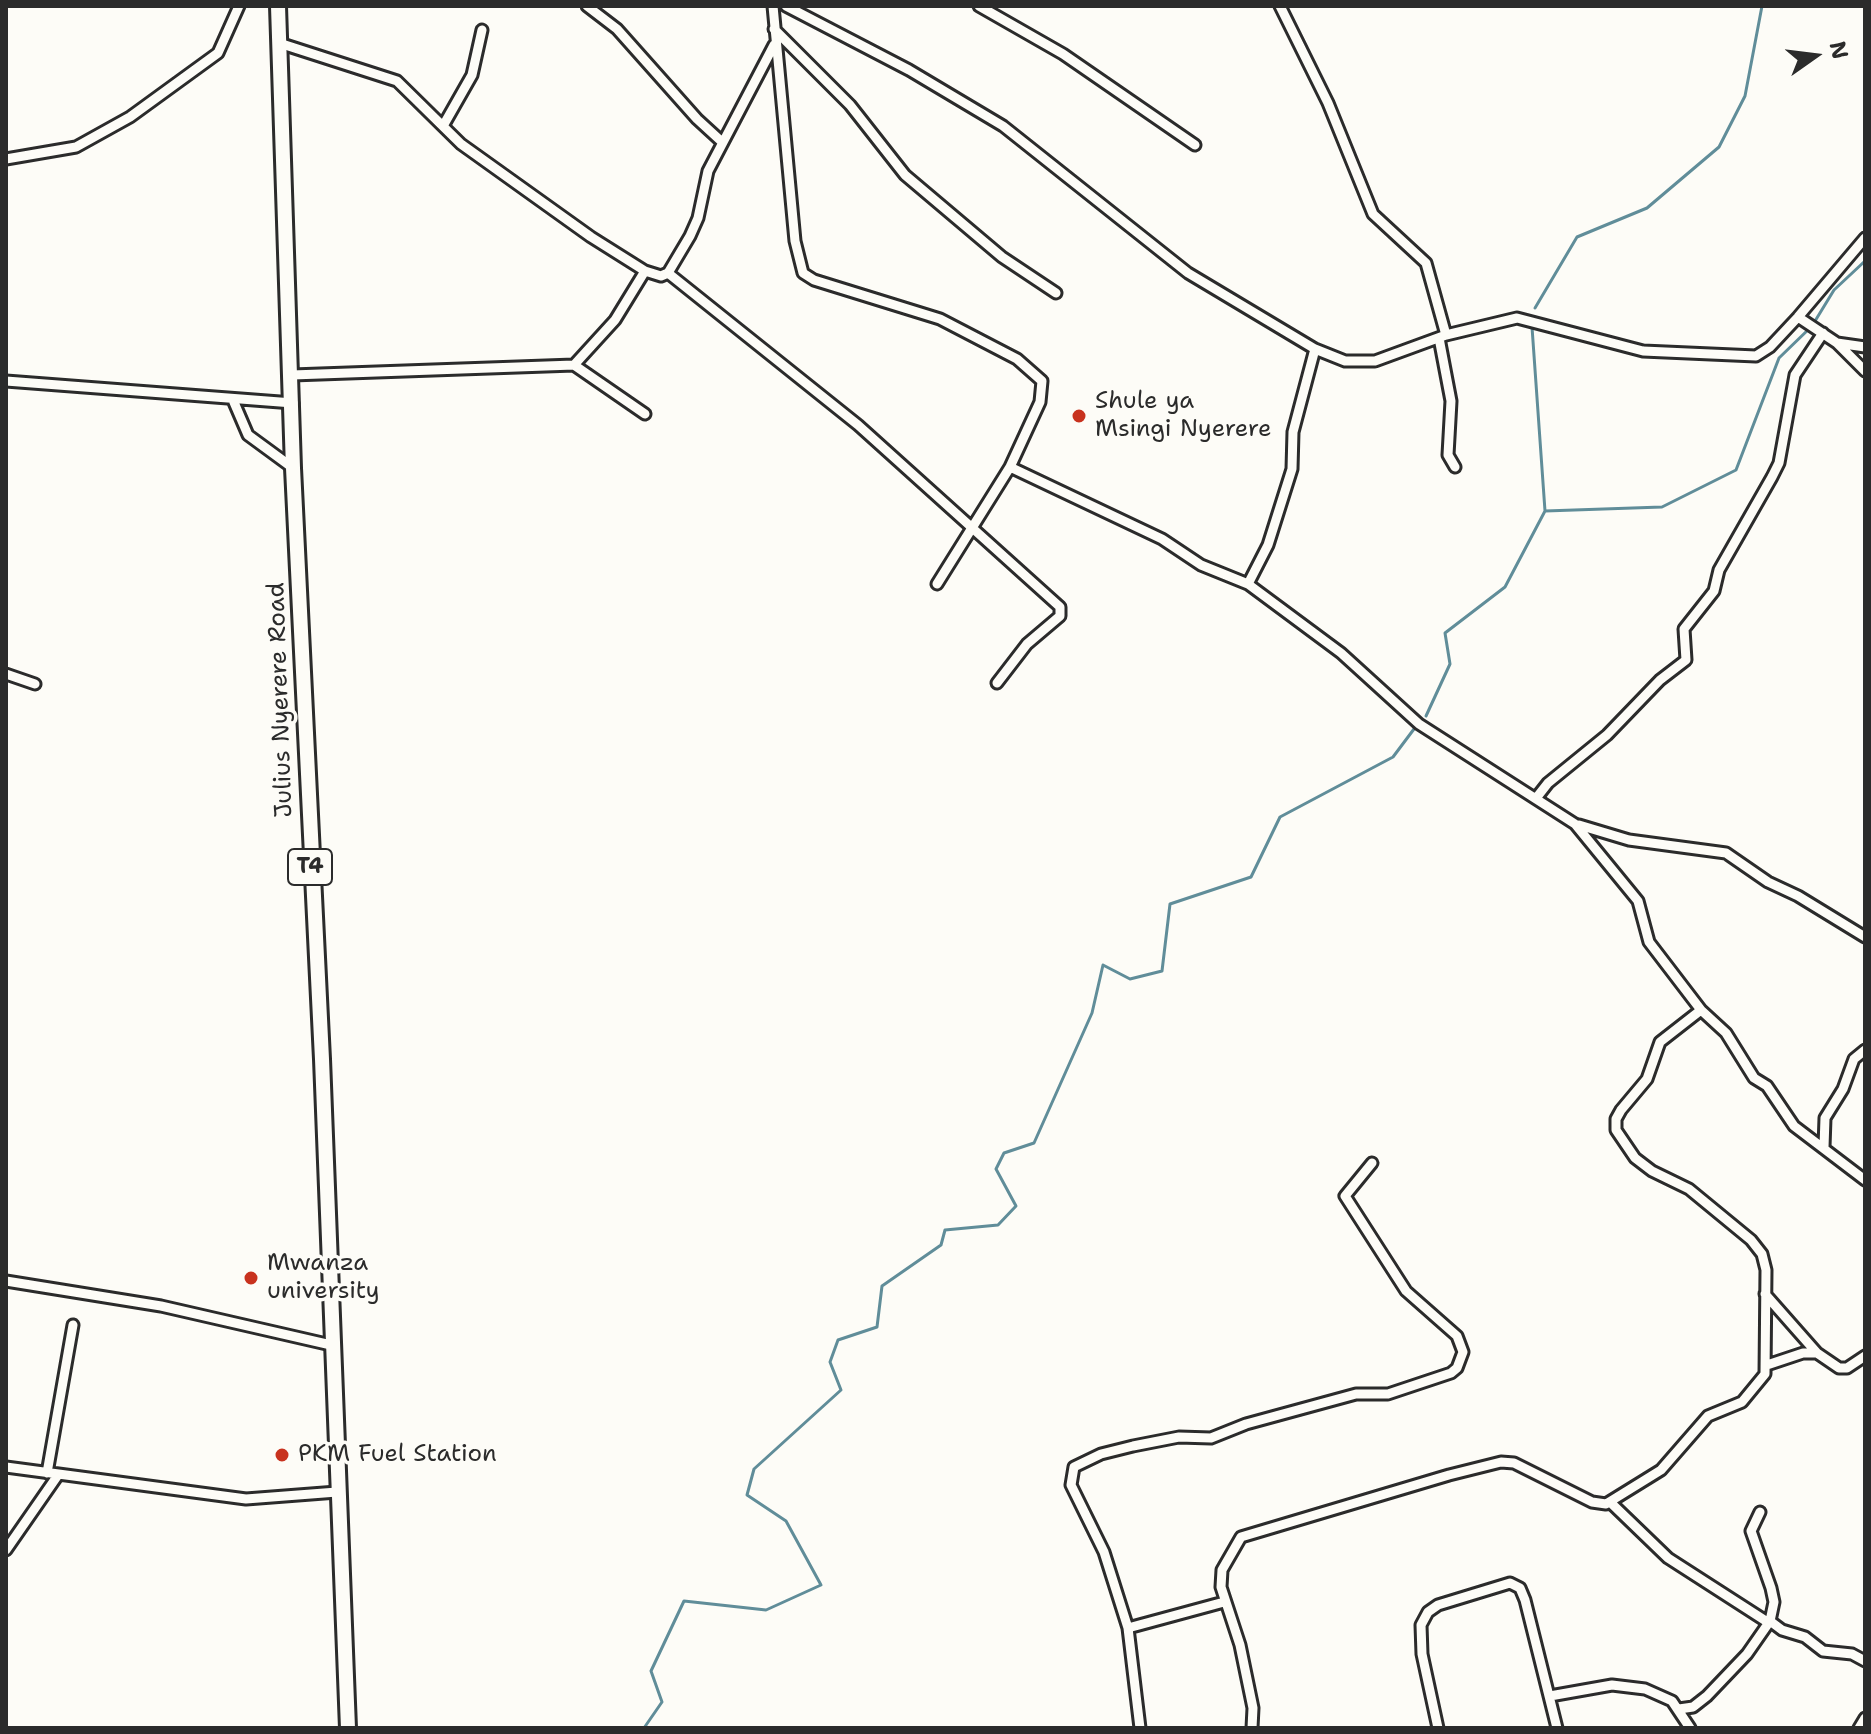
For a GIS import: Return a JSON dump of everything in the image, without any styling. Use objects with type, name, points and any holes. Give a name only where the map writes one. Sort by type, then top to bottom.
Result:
[{"type":"highway","name":"Julius Nyerere Road","points":[[278,6],[293,468],[322,1059],[348,1728]]},
{"type":"street","points":[[6,159],[76,147],[130,117],[218,53],[239,6]]},
{"type":"street","points":[[587,6],[617,29],[690,112],[721,141]]},
{"type":"street","points":[[773,6],[774,45],[795,241],[803,273],[814,280],[940,319],[1017,359],[1042,381],[1040,402],[1010,467],[937,584]]},
{"type":"street","points":[[786,6],[909,70],[1003,126],[1188,273],[1315,349],[1345,361],[1375,361],[1443,336],[1517,318],[1643,351],[1747,357],[1765,352],[1865,238]]},
{"type":"street","points":[[979,6],[1063,54],[1195,145]]},
{"type":"street","points":[[1280,6],[1328,103],[1373,214],[1426,263],[1443,336],[1451,401],[1448,455],[1455,467]]},
{"type":"street","points":[[774,29],[850,105],[905,175],[1002,257],[1056,293]]},
{"type":"street","points":[[443,126],[472,75],[482,30]]},
{"type":"street","points":[[279,43],[397,81],[461,144],[645,271],[661,276],[668,273],[698,218],[703,184],[721,141],[774,45]]},
{"type":"street","points":[[574,365],[615,320],[645,271]]},
{"type":"street","points":[[668,273],[858,425],[972,526],[1061,611],[1058,618],[1027,644],[997,683]]},
{"type":"street","points":[[1798,317],[1837,343],[1865,371]]},
{"type":"street","points":[[1537,797],[1548,783],[1607,735],[1660,680],[1686,660],[1684,629],[1714,591],[1719,570],[1779,463],[1795,375],[1823,333]]},
{"type":"street","points":[[1837,343],[1865,347]]},
{"type":"street","points":[[1248,584],[1268,545],[1292,469],[1293,432],[1315,349]]},
{"type":"street","points":[[292,375],[574,365],[645,414]]},
{"type":"street","points":[[6,381],[293,403]]},
{"type":"street","points":[[233,400],[248,435],[293,468]]},
{"type":"street","points":[[1010,467],[1162,539],[1201,565],[1248,584],[1341,653],[1419,724],[1575,824],[1638,901],[1649,942],[1701,1010],[1726,1033],[1754,1078],[1767,1086],[1794,1126],[1865,1180]]},
{"type":"street","points":[[6,674],[35,684]]},
{"type":"street","points":[[1575,824],[1629,840],[1726,853],[1768,882],[1798,896],[1865,937]]},
{"type":"street","points":[[1252,1728],[1253,1708],[1240,1645],[1224,1602],[1222,1570],[1241,1537],[1484,1465],[1514,1463],[1592,1502],[1610,1502],[1661,1470],[1708,1416],[1742,1402],[1759,1382],[1767,1365],[1765,1262],[1751,1240],[1689,1189],[1652,1171],[1635,1158],[1616,1130],[1616,1119],[1621,1110],[1647,1079],[1660,1042],[1701,1010]]},
{"type":"street","points":[[1824,1147],[1825,1118],[1843,1089],[1854,1059],[1865,1050]]},
{"type":"street","points":[[1140,1728],[1128,1628],[1104,1552],[1071,1485],[1074,1467],[1133,1446],[1179,1437],[1211,1438],[1246,1424],[1356,1394],[1388,1394],[1451,1373],[1457,1368],[1463,1352],[1457,1336],[1406,1291],[1345,1196],[1372,1163]]},
{"type":"street","points":[[6,1281],[161,1306],[331,1345]]},
{"type":"street","points":[[1765,1294],[1817,1353],[1839,1368],[1847,1368],[1865,1356]]},
{"type":"street","points":[[6,1550],[52,1474],[73,1325]]},
{"type":"street","points":[[1767,1365],[1817,1353]]},
{"type":"street","points":[[6,1467],[246,1499],[337,1492]]},
{"type":"street","points":[[1610,1502],[1679,1566],[1782,1630],[1805,1637],[1823,1651],[1852,1654],[1865,1661]]},
{"type":"street","points":[[1679,1709],[1693,1707],[1707,1696],[1747,1654],[1770,1622],[1774,1602],[1751,1531],[1760,1512]]},
{"type":"street","points":[[1438,1728],[1422,1654],[1421,1625],[1428,1612],[1438,1605],[1504,1584],[1520,1588],[1525,1600],[1557,1728]]},
{"type":"street","points":[[1128,1628],[1224,1602]]},
{"type":"street","points":[[1550,1696],[1623,1685],[1663,1694],[1679,1709],[1690,1728]]},
{"type":"street","points":[[1859,1728],[1865,1718]]},
{"type":"waterway","points":[[1535,308],[1577,237],[1647,208],[1719,147],[1745,96],[1762,6]]},
{"type":"waterway","points":[[1426,716],[1450,664],[1445,633],[1505,587],[1545,511],[1662,507],[1736,470],[1779,358],[1812,326],[1834,290],[1865,261]]},
{"type":"waterway","points":[[1532,327],[1545,511]]},
{"type":"waterway","points":[[644,1728],[662,1702],[651,1671],[684,1601],[766,1610],[821,1585],[786,1521],[747,1495],[754,1469],[841,1390],[830,1362],[838,1340],[877,1327],[882,1286],[941,1245],[945,1230],[998,1225],[1016,1206],[996,1169],[1004,1153],[1034,1143],[1092,1013],[1103,965],[1130,979],[1162,971],[1170,904],[1251,877],[1280,817],[1393,757],[1414,729]]},
{"type":"place","name":"Shule ya Msingi Nyerere","points":[[1079,416]]},
{"type":"place","name":"Mwanza university","points":[[251,1278]]},
{"type":"place","name":"PKM Fuel Station","points":[[282,1455]]}]
